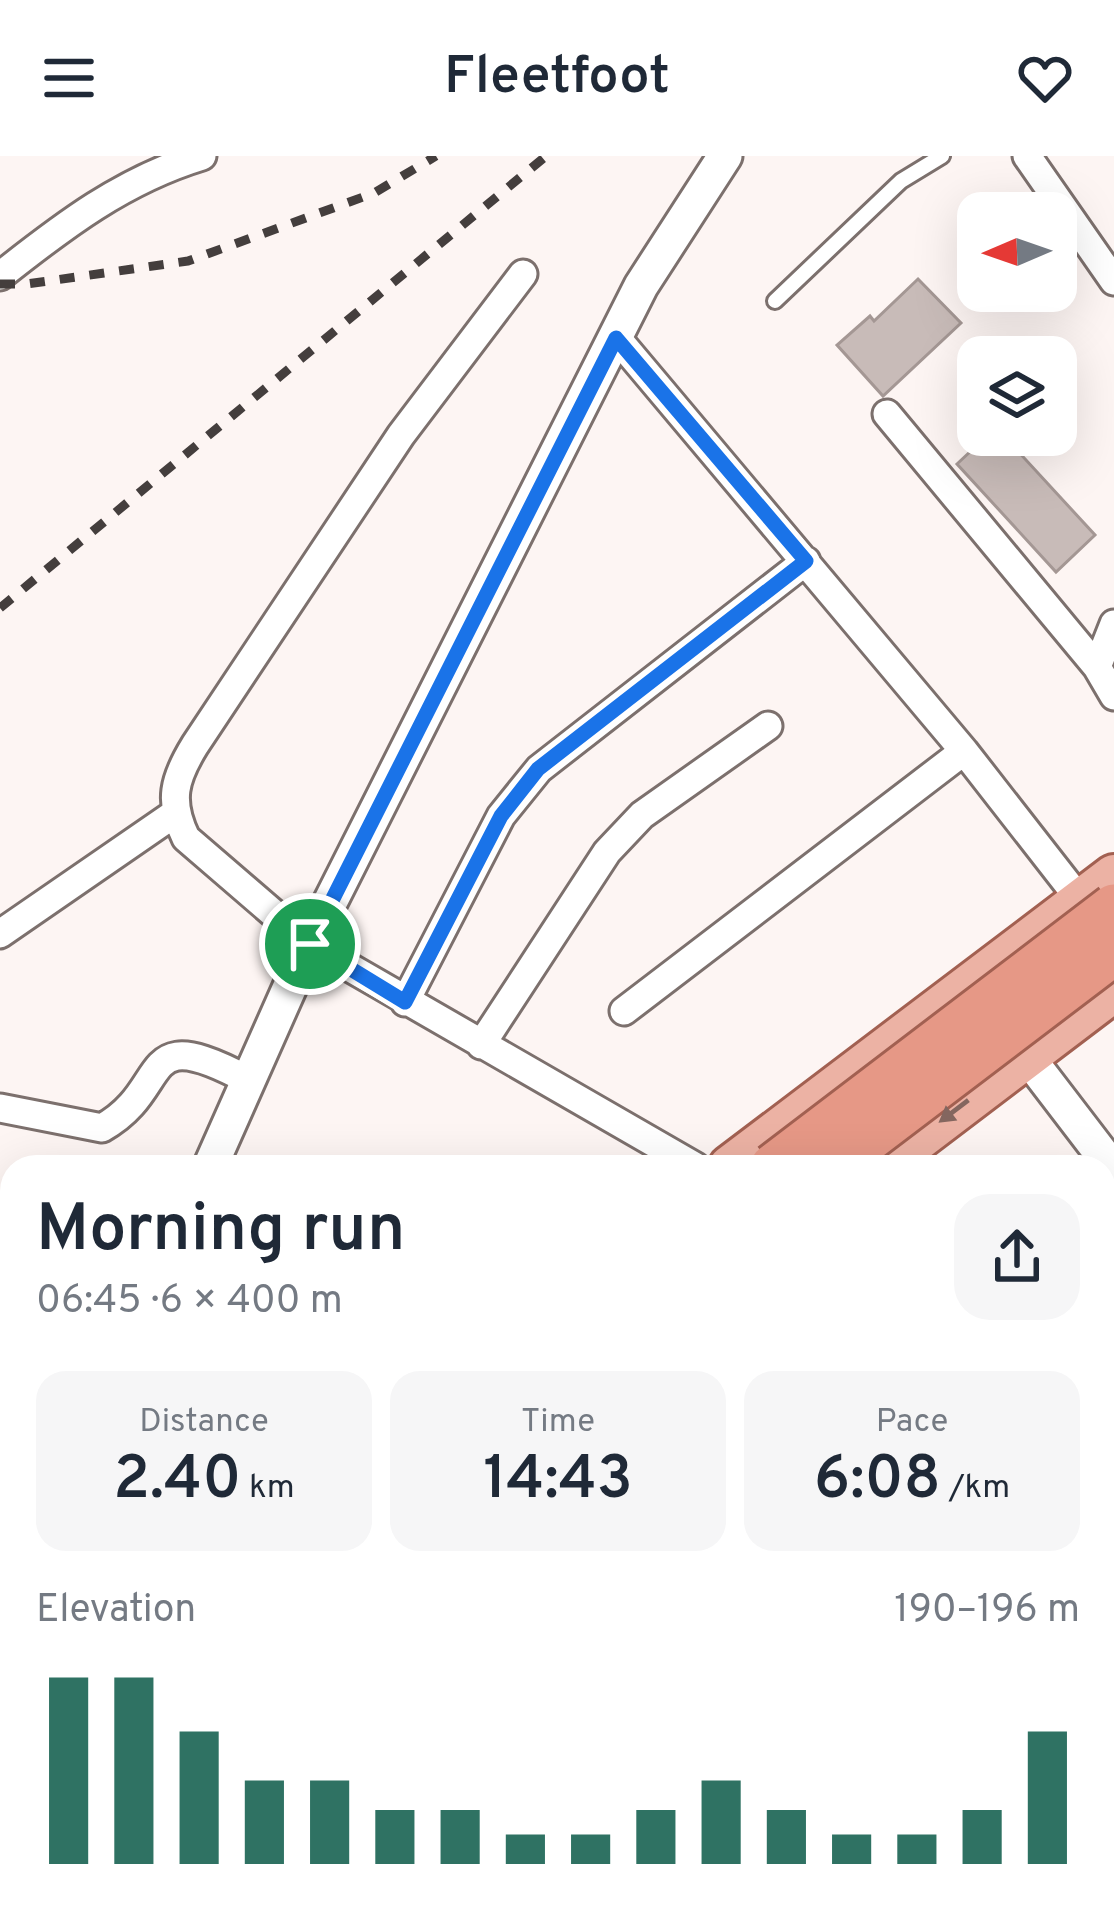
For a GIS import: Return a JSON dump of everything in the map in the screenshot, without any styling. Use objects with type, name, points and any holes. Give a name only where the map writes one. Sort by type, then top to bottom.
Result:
[{"type":"highway","points":[[788,1155],[1103,894]]},
{"type":"highway","points":[[847,1155],[1114,952]]},
{"type":"main road","points":[[746,1155],[968,985],[1103,894]]},
{"type":"main road","points":[[897,1155],[1114,990]]},
{"type":"street","points":[[0,276],[80,212],[150,174],[202,156]]},
{"type":"street","points":[[214,1155],[310,944],[641,286],[725,156]]},
{"type":"street","points":[[1027,156],[1114,280]]},
{"type":"street","points":[[523,274],[401,435],[195,745],[172,791],[174,814],[186,838],[310,944],[675,1155]]},
{"type":"street","points":[[616,338],[964,752],[1103,894]]},
{"type":"street","points":[[887,414],[1097,668],[1114,696]]},
{"type":"street","points":[[405,1002],[501,816],[538,769],[806,561]]},
{"type":"street","points":[[1097,668],[1114,624]]},
{"type":"street","points":[[481,1045],[607,852],[642,814],[768,726]]},
{"type":"street","points":[[624,1011],[964,752]]},
{"type":"street","points":[[1,930],[174,814]]},
{"type":"street","points":[[968,985],[1103,1155]]},
{"type":"street","points":[[0,1108],[102,1128],[127,1114],[147,1077],[167,1059],[190,1054],[248,1080]]},
{"type":"lane","points":[[776,301],[901,181],[942,156]]},
{"type":"building","points":[[918,279],[961,323],[883,396],[837,345],[870,316],[874,321]]},
{"type":"building","points":[[966,456],[1022,456],[1095,535],[1056,572],[957,464]]},
{"type":"railway","points":[[0,284],[188,261],[374,193],[436,156]]},
{"type":"railway","points":[[0,608],[546,156]]},
{"type":"route","points":[[616,338],[806,561],[538,769],[501,816],[405,1002],[310,944],[616,338]]}]
